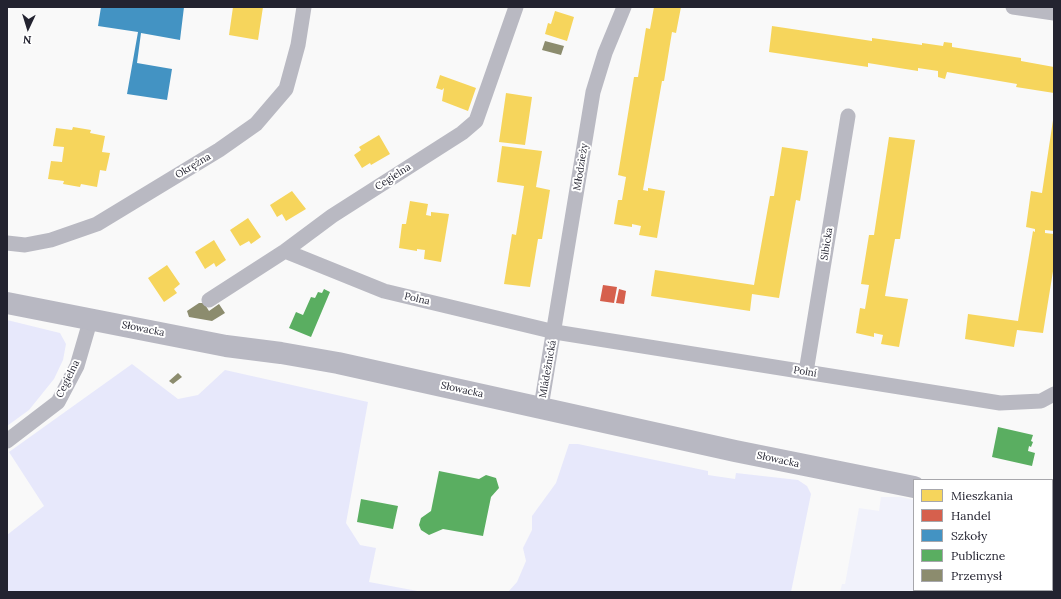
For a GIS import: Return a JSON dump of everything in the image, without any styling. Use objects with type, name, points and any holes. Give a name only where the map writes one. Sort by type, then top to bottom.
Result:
[{"type":"street","name":"Okrężna","points":[[7,243],[25,245],[51,240],[97,224],[219,150],[256,124],[286,89],[298,44],[304,7]]},
{"type":"street","name":"Cegielna","points":[[209,300],[285,251],[332,216],[462,132],[476,121],[516,7]]},
{"type":"street","name":"Młodzieży","points":[[554,332],[593,92],[605,53],[624,7]]},
{"type":"street","points":[[1013,7],[1054,13]]},
{"type":"street","name":"Sibicka","points":[[806,372],[848,116]]},
{"type":"street","name":"Polna","points":[[285,251],[384,291],[554,332]]},
{"type":"street","name":"Słowacka","points":[[7,303],[91,318],[226,346],[281,353],[338,363],[735,451],[913,487]]},
{"type":"street","name":"Cegielna","points":[[7,441],[58,402],[77,366],[91,318]]},
{"type":"street","name":"Polní","points":[[554,332],[1000,403],[1040,402],[1054,394]]},
{"type":"street","name":"Mládežnická","points":[[541,407],[554,332]]},
{"type":"shaded area","points":[[7,320],[60,333],[66,344],[63,360],[54,379],[29,410],[7,426]]},
{"type":"shaded area","points":[[132,364],[178,399],[198,395],[225,370],[368,402],[346,523],[360,545],[376,548],[369,582],[423,592],[7,592],[7,535],[44,506],[9,452]]},
{"type":"shaded area","points":[[569,444],[578,444],[708,471],[708,475],[735,479],[736,473],[798,480],[807,486],[811,494],[791,592],[508,592],[517,582],[526,561],[523,548],[532,530],[532,516],[556,483]]},
{"type":"shaded area","points":[[881,497],[901,497],[913,500],[913,591],[1053,591],[1053,532],[1054,592],[840,592],[842,584],[845,584],[859,508],[879,511]]},
{"type":"building: Mieszkania","points":[[233,7],[263,7],[258,40],[229,35]]},
{"type":"building: Mieszkania","points":[[654,7],[681,7],[676,33],[672,32],[643,190],[648,191],[648,188],[665,191],[657,238],[639,235],[641,226],[632,224],[632,227],[614,224],[618,200],[622,200],[626,177],[618,175],[634,77],[638,77],[646,28],[650,29]]},
{"type":"building: Mieszkania","points":[[555,11],[574,17],[567,41],[545,34],[548,23],[551,24]]},
{"type":"building: Mieszkania","points":[[772,26],[872,41],[872,38],[922,45],[922,43],[943,46],[944,42],[952,43],[952,47],[1021,58],[1021,61],[1054,67],[1054,93],[1016,87],[1017,84],[947,72],[945,79],[938,77],[938,71],[918,68],[918,71],[868,63],[868,67],[769,52]]},
{"type":"building: Mieszkania","points":[[440,75],[476,88],[468,111],[442,101],[444,88],[442,90],[436,88]]},
{"type":"building: Mieszkania","points":[[506,93],[532,97],[525,145],[499,142]]},
{"type":"building: Mieszkania","points":[[1053,120],[1054,231],[1045,230],[1045,233],[1054,234],[1054,265],[1043,333],[1017,330],[1014,347],[965,339],[968,314],[1018,321],[1033,231],[1035,232],[1035,229],[1026,227],[1031,191],[1042,193]]},
{"type":"building: Mieszkania","points":[[73,127],[91,130],[90,133],[105,136],[102,152],[110,153],[106,171],[100,170],[97,187],[81,184],[80,187],[63,184],[64,181],[48,179],[51,161],[62,162],[64,147],[53,146],[56,128],[72,130]]},
{"type":"building: Mieszkania","points":[[379,135],[390,154],[371,165],[370,163],[362,168],[354,155],[361,150],[359,147]]},
{"type":"building: Mieszkania","points":[[889,137],[915,140],[900,239],[895,239],[885,296],[908,299],[899,347],[881,344],[883,335],[874,333],[874,337],[856,333],[860,308],[865,309],[869,285],[861,284],[869,235],[874,235]]},
{"type":"building: Mieszkania","points":[[502,146],[542,151],[536,187],[550,190],[542,239],[538,239],[530,287],[504,284],[512,234],[516,235],[524,186],[497,182]]},
{"type":"building: Mieszkania","points":[[782,147],[808,151],[800,201],[796,200],[779,298],[752,294],[750,311],[651,296],[655,270],[754,285],[770,196],[774,196]]},
{"type":"building: Mieszkania","points":[[292,191],[306,209],[286,221],[282,214],[277,217],[270,205]]},
{"type":"building: Mieszkania","points":[[410,201],[428,204],[426,215],[431,216],[431,212],[449,214],[441,262],[424,259],[425,250],[417,249],[417,251],[399,248],[402,224],[406,224]]},
{"type":"building: Mieszkania","points":[[248,218],[261,237],[251,244],[249,241],[240,246],[230,230]]},
{"type":"building: Mieszkania","points":[[214,240],[226,260],[216,267],[214,263],[205,269],[195,252]]},
{"type":"building: Mieszkania","points":[[167,265],[180,284],[174,289],[177,293],[164,302],[148,278]]},
{"type":"building: Handel","points":[[603,285],[617,287],[614,303],[600,301]]},
{"type":"building: Handel","points":[[619,289],[626,291],[624,304],[616,303]]},
{"type":"building: Szkoły","points":[[101,7],[184,7],[180,40],[141,33],[137,63],[172,69],[167,100],[127,94],[138,32],[98,26]]},
{"type":"building: Publiczne","points":[[324,289],[330,292],[311,337],[289,328],[296,312],[303,315],[311,297],[315,298],[318,292],[322,293]]},
{"type":"building: Publiczne","points":[[998,427],[1033,435],[1031,441],[1033,442],[1031,447],[1029,446],[1028,451],[1035,453],[1032,466],[992,457]]},
{"type":"building: Publiczne","points":[[439,471],[479,479],[486,475],[496,478],[499,488],[491,497],[483,536],[443,529],[429,535],[421,530],[419,525],[421,518],[431,511]]},
{"type":"building: Publiczne","points":[[361,499],[398,506],[393,529],[357,522]]},
{"type":"building: Przemysł","points":[[545,41],[564,46],[561,55],[542,50]]},
{"type":"building: Przemysł","points":[[199,303],[204,303],[209,311],[219,304],[225,313],[212,321],[189,317],[187,311]]},
{"type":"building: Przemysł","points":[[178,373],[182,377],[173,384],[169,381]]}]
